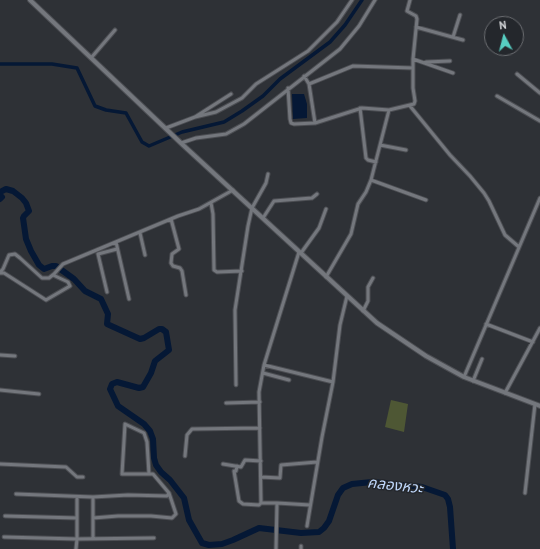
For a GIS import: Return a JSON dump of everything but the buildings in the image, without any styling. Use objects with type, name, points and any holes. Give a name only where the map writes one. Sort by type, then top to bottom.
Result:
[{"type":"street","points":[[30,0],[181,143],[377,323],[426,356],[473,381],[540,406]]},
{"type":"street","points":[[166,128],[195,117],[216,112],[242,98],[256,84],[308,51],[337,22],[352,0]]},
{"type":"street","points":[[181,143],[196,138],[226,134],[244,124],[288,88],[335,54],[345,44],[375,0]]},
{"type":"street","points":[[288,88],[292,123],[294,124],[315,123],[360,108],[366,107],[389,110],[414,104],[413,59],[416,16],[407,11],[410,0]]},
{"type":"street","points":[[453,37],[460,15]]},
{"type":"street","points":[[416,27],[463,40]]},
{"type":"street","points":[[91,58],[115,30]]},
{"type":"street","points":[[413,59],[453,73]]},
{"type":"street","points":[[424,62],[450,61]]},
{"type":"street","points":[[309,84],[353,66],[413,68]]},
{"type":"street","points":[[517,74],[540,93]]},
{"type":"street","points":[[304,76],[309,84],[315,123]]},
{"type":"street","points":[[195,117],[231,94]]},
{"type":"street","points":[[497,96],[540,121]]},
{"type":"street","points":[[410,106],[450,155],[484,193],[505,235],[519,247]]},
{"type":"street","points":[[360,108],[366,158],[369,161],[376,162]]},
{"type":"street","points":[[326,277],[351,234],[358,204],[366,192],[371,180],[389,110]]},
{"type":"street","points":[[380,145],[406,150]]},
{"type":"street","points":[[236,385],[236,310],[252,208],[266,183],[268,174]]},
{"type":"street","points":[[371,180],[426,200]]},
{"type":"street","points":[[54,275],[68,282],[70,286],[46,300],[4,273],[0,273],[9,255],[12,254],[20,258],[42,278],[46,278],[54,275],[61,266],[170,219],[196,210],[233,190]]},
{"type":"street","points":[[263,218],[274,201],[312,198],[317,194]]},
{"type":"street","points":[[464,376],[540,198]]},
{"type":"street","points":[[211,203],[213,214],[214,270],[216,272],[242,271]]},
{"type":"street","points":[[261,502],[260,387],[264,365],[300,252],[319,228],[326,209]]},
{"type":"street","points":[[170,219],[179,249],[172,254],[171,263],[173,266],[180,268],[182,271],[186,295]]},
{"type":"street","points":[[140,233],[145,255]]},
{"type":"street","points":[[116,242],[129,299]]},
{"type":"street","points":[[107,292],[98,254],[118,249]]},
{"type":"street","points":[[363,311],[368,301],[368,287],[372,278]]},
{"type":"street","points":[[307,526],[317,462],[333,382],[340,325],[347,296]]},
{"type":"street","points":[[486,324],[533,342]]},
{"type":"street","points":[[505,393],[540,328]]},
{"type":"street","points":[[0,355],[15,356]]},
{"type":"street","points":[[473,381],[482,358]]},
{"type":"street","points":[[264,365],[333,382]]},
{"type":"street","points":[[263,374],[288,379],[288,371]]},
{"type":"street","points":[[0,390],[39,394]]},
{"type":"street","points":[[226,404],[260,402]]},
{"type":"street","points":[[525,493],[535,404]]},
{"type":"street","points":[[93,518],[151,516],[172,518],[176,514],[169,493],[153,474],[149,474],[122,474],[124,424],[144,433],[147,442],[149,474]]},
{"type":"street","points":[[185,456],[187,435],[192,430],[260,428]]},
{"type":"street","points":[[223,464],[242,466],[245,460],[261,461]]},
{"type":"street","points":[[261,478],[280,478],[281,465],[317,462]]},
{"type":"street","points":[[0,464],[66,467],[77,477],[83,477]]},
{"type":"street","points":[[237,466],[236,471],[234,471],[239,501],[244,504],[259,504],[261,502],[310,505]]},
{"type":"street","points":[[16,494],[93,497],[128,495],[167,496],[169,493]]},
{"type":"street","points":[[76,549],[77,497]]},
{"type":"street","points":[[93,497],[93,539]]},
{"type":"street","points":[[276,549],[277,503]]},
{"type":"street","points":[[5,516],[77,518]]},
{"type":"street","points":[[4,537],[77,539],[154,538]]},
{"type":"green space","points":[[391,400],[408,404],[404,432],[385,427]]},
{"type":"water","points":[[292,94],[304,94],[307,104],[307,118],[293,119]]},
{"type":"waterway","points":[[0,64],[52,64],[77,68],[95,106],[106,110],[126,113],[142,142],[149,146],[182,132],[224,122],[242,111],[263,96],[280,79],[330,42],[345,25],[362,0]]},
{"type":"waterway","name":"คลองหวะ","points":[[0,192],[6,189],[13,191],[26,203],[29,211],[23,218],[26,239],[39,265],[44,269],[56,266],[74,279],[85,291],[101,299],[108,314],[107,324],[140,339],[159,329],[166,332],[169,350],[155,361],[151,373],[143,387],[139,388],[117,382],[112,384],[110,389],[118,406],[144,424],[150,431],[153,439],[156,465],[184,498],[189,520],[202,543],[209,545],[222,544],[259,528],[301,533],[319,532],[329,521],[338,495],[343,488],[352,484],[372,482],[422,487],[445,495],[448,499],[450,507],[453,549]]},
{"type":"waterway","name":"คลองหวะ","points":[[0,195],[2,197],[0,199]]}]
